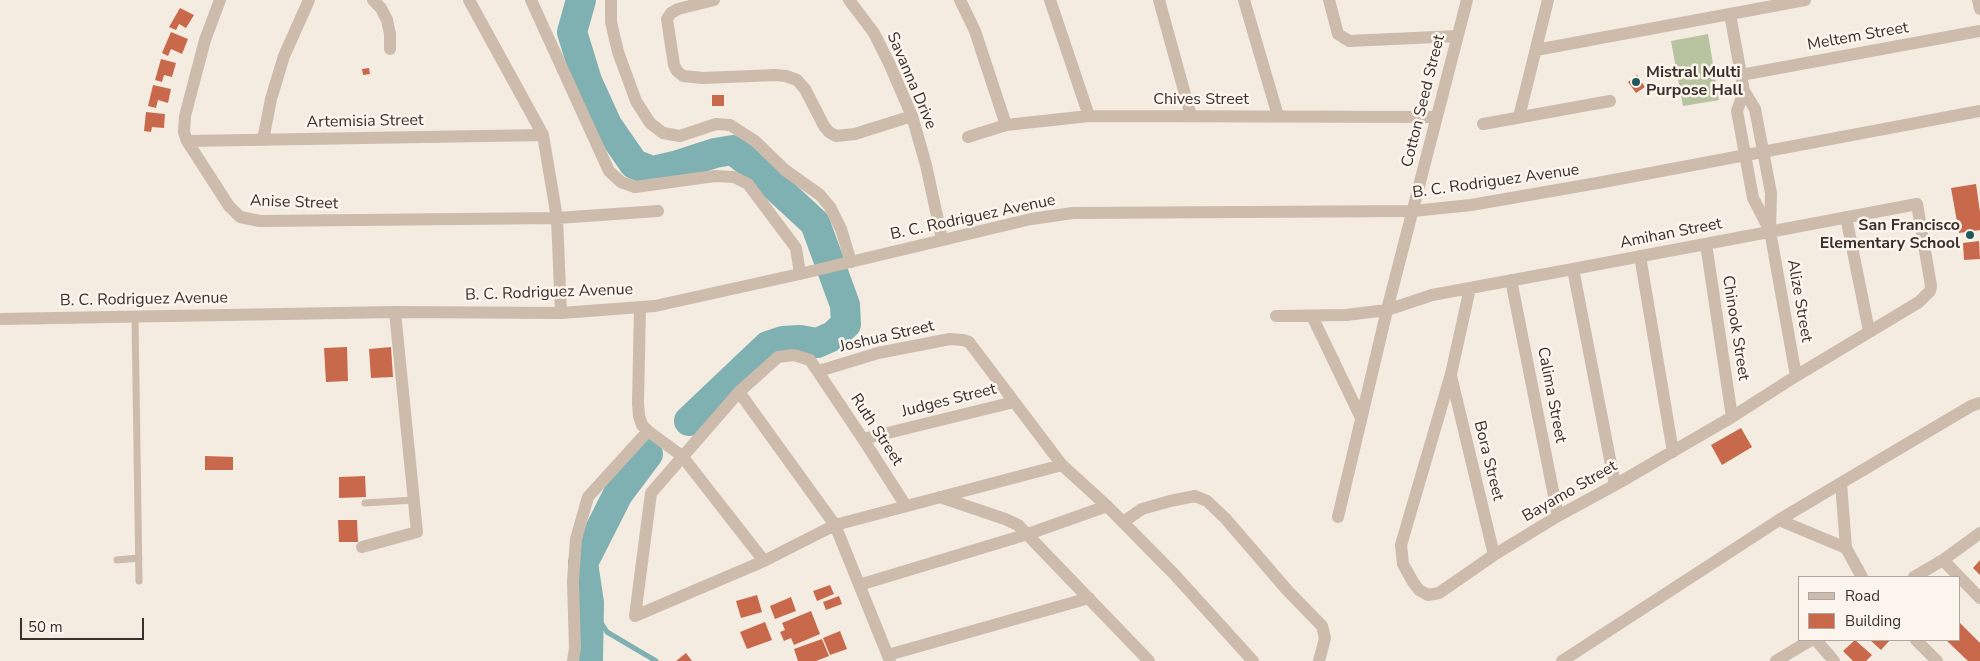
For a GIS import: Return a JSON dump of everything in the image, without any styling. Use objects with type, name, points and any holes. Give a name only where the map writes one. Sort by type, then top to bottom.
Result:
[{"type":"street","name":"Anise Street","points":[[220,0],[204,40],[185,116],[184,132],[187,141],[233,212],[240,217],[260,221],[557,218],[658,211]]},
{"type":"street","points":[[263,140],[271,99],[284,56],[309,0]]},
{"type":"street","points":[[373,0],[381,8],[388,20],[390,48]]},
{"type":"street","points":[[469,0],[543,135],[557,218],[561,313]]},
{"type":"street","points":[[531,0],[609,171],[621,182],[635,187],[715,176],[734,177],[748,184],[796,248],[802,273]]},
{"type":"street","points":[[611,0],[611,22],[618,52],[636,101],[650,123],[663,133],[680,136],[716,124],[730,125],[755,141],[785,170],[820,195],[830,207],[841,229],[848,262]]},
{"type":"street","points":[[714,0],[678,10],[671,13],[667,19],[674,65],[683,76],[703,78],[776,75],[797,80],[805,90],[824,126],[836,136],[855,134],[912,116]]},
{"type":"street","name":"Savanna Drive","points":[[850,0],[874,33],[912,116],[926,165],[942,239]]},
{"type":"street","points":[[960,0],[975,31],[1006,125]]},
{"type":"street","points":[[1050,0],[1089,116]]},
{"type":"street","points":[[1159,0],[1191,116]]},
{"type":"street","points":[[1244,0],[1278,116]]},
{"type":"street","points":[[1329,0],[1338,34],[1349,41],[1457,36]]},
{"type":"street","name":"Cotton Seed Street","points":[[1338,518],[1387,310],[1466,0]]},
{"type":"street","points":[[1519,117],[1548,0]]},
{"type":"street","points":[[1536,50],[1805,0]]},
{"type":"street","points":[[1978,0],[1980,9]]},
{"type":"street","points":[[1730,14],[1744,91],[1755,109],[1771,193],[1770,231]]},
{"type":"street","name":"Meltem Street","points":[[1741,76],[1980,31]]},
{"type":"street","points":[[1744,91],[1737,111],[1745,155],[1753,198],[1770,231]]},
{"type":"street","points":[[1483,124],[1610,101]]},
{"type":"street","name":"B. C. Rodriguez Avenue","points":[[0,319],[395,312],[561,313],[654,306],[1031,219],[1073,213],[1413,210],[1471,205],[1980,111]]},
{"type":"street","name":"Chives Street","points":[[968,137],[1006,125],[1089,116],[1436,117]]},
{"type":"street","name":"Artemisia Street","points":[[187,141],[543,135]]},
{"type":"street","name":"Amihan Street","points":[[1276,316],[1346,315],[1387,310],[1432,296],[1470,288],[1917,204]]},
{"type":"street","name":"Bayamo Street","points":[[1470,288],[1450,374],[1401,545],[1403,564],[1419,590],[1428,595],[1439,592],[1494,555],[1558,516],[1673,452],[1919,302],[1930,291],[1930,280],[1917,204]]},
{"type":"street","points":[[1846,217],[1869,331]]},
{"type":"street","name":"Alize Street","points":[[1770,231],[1796,376]]},
{"type":"street","name":"Chinook Street","points":[[1706,244],[1732,416]]},
{"type":"street","points":[[1640,256],[1673,452]]},
{"type":"street","points":[[1573,268],[1615,485]]},
{"type":"street","name":"Calima Street","points":[[1511,280],[1558,516]]},
{"type":"street","points":[[640,307],[638,403],[642,425],[682,456],[764,561],[835,525],[1062,465]]},
{"type":"street","points":[[362,547],[417,532],[395,312]]},
{"type":"street","points":[[1312,316],[1362,418]]},
{"type":"street","name":"Joshua Street","points":[[820,371],[878,353],[950,339],[964,340],[973,347],[1014,402]]},
{"type":"street","name":"Ruth Street","points":[[764,561],[635,616],[651,493],[739,392],[778,357],[786,355],[801,356],[810,360],[820,371],[906,506]]},
{"type":"street","name":"Bora Street","points":[[1450,374],[1494,555]]},
{"type":"street","points":[[739,392],[835,525],[889,658],[1089,598]]},
{"type":"street","points":[[1014,402],[1062,465],[1107,506],[1174,574],[1252,661]]},
{"type":"street","name":"Judges Street","points":[[864,438],[1014,402]]},
{"type":"street","points":[[1562,661],[1779,520],[1971,406],[1980,404]]},
{"type":"street","points":[[573,661],[575,648],[573,581],[576,539],[588,497],[648,431]]},
{"type":"street","points":[[1841,482],[1846,548],[1861,576]]},
{"type":"street","points":[[1122,522],[1134,512],[1170,501],[1195,496],[1207,501],[1225,518],[1287,590],[1322,626],[1325,638],[1319,661]]},
{"type":"street","points":[[940,497],[1018,525],[1149,661]]},
{"type":"street","points":[[860,585],[1028,534],[1107,506]]},
{"type":"street","points":[[1779,520],[1846,548]]},
{"type":"street","points":[[1916,576],[1943,560],[1980,533]]},
{"type":"street","points":[[1943,560],[1959,576]]},
{"type":"street","points":[[1960,577],[1980,598]]},
{"type":"street","points":[[1776,661],[1809,641]]},
{"type":"street","points":[[1817,641],[1834,661]]},
{"type":"street","points":[[1917,641],[1938,661]]},
{"type":"lane","points":[[135,317],[139,581]]},
{"type":"lane","points":[[366,503],[414,500]]},
{"type":"lane","points":[[117,560],[139,558]]},
{"type":"green space","points":[[1708,34],[1719,100],[1683,106],[1671,41]]},
{"type":"building","points":[[180,8],[194,15],[186,28],[179,24],[176,30],[169,27]]},
{"type":"building","points":[[171,32],[188,39],[182,54],[171,49],[168,56],[162,53]]},
{"type":"building","points":[[161,59],[176,63],[172,77],[164,75],[162,82],[155,80]]},
{"type":"building","points":[[369,68],[370,74],[363,75],[362,69]]},
{"type":"building","points":[[1637,75],[1645,87],[1636,93],[1628,82]]},
{"type":"building","points":[[153,85],[171,89],[168,103],[158,100],[156,108],[148,106]]},
{"type":"building","points":[[712,95],[724,95],[724,106],[712,106]]},
{"type":"building","points":[[146,112],[165,114],[164,128],[152,127],[151,132],[144,131]]},
{"type":"building","points":[[1976,184],[1980,212],[1980,230],[1959,233],[1951,188]]},
{"type":"building","points":[[1979,241],[1980,259],[1964,260],[1963,243]]},
{"type":"building","points":[[347,347],[348,381],[326,382],[324,348]]},
{"type":"building","points":[[391,347],[393,377],[371,378],[369,349]]},
{"type":"building","points":[[1741,428],[1752,447],[1722,465],[1711,445]]},
{"type":"building","points":[[205,456],[233,457],[233,470],[205,470]]},
{"type":"building","points":[[365,476],[366,497],[339,498],[339,477]]},
{"type":"building","points":[[338,520],[357,520],[358,542],[339,542]]},
{"type":"building","points":[[1980,560],[1980,575],[1973,568]]},
{"type":"building","points":[[830,585],[834,594],[817,601],[813,591]]},
{"type":"building","points":[[757,595],[762,612],[741,618],[736,601]]},
{"type":"building","points":[[839,596],[842,604],[826,610],[823,602]]},
{"type":"building","points":[[791,597],[796,611],[775,619],[770,606]]},
{"type":"building","points":[[811,611],[820,634],[794,645],[791,638],[784,641],[780,632],[785,630],[782,623]]},
{"type":"building","points":[[765,622],[772,640],[747,649],[740,632]]},
{"type":"building","points":[[1960,623],[1980,643],[1980,661],[1968,661],[1947,641],[1960,641]]},
{"type":"building","points":[[840,631],[847,649],[830,655],[823,638]]},
{"type":"building","points":[[822,639],[829,656],[816,661],[798,661],[794,649]]},
{"type":"building","points":[[1856,641],[1872,655],[1866,661],[1853,661],[1843,651]]},
{"type":"building","points":[[1871,641],[1889,641],[1881,650]]},
{"type":"building","points":[[686,653],[692,661],[676,661]]},
{"type":"waterway","points":[[581,0],[572,32],[587,81],[607,125],[634,164],[652,171],[715,153],[733,150],[815,223],[845,305],[846,324],[833,336],[817,343],[800,340],[783,341],[768,346],[689,421]]},
{"type":"waterway","points":[[588,661],[589,603],[583,563],[618,494],[648,454]]},
{"type":"waterway","points":[[589,603],[607,632],[656,661]]},
{"type":"place","name":"Mistral Multi Purpose Hall","points":[[1636,82]]},
{"type":"place","name":"San Francisco Elementary School","points":[[1970,235]]}]
